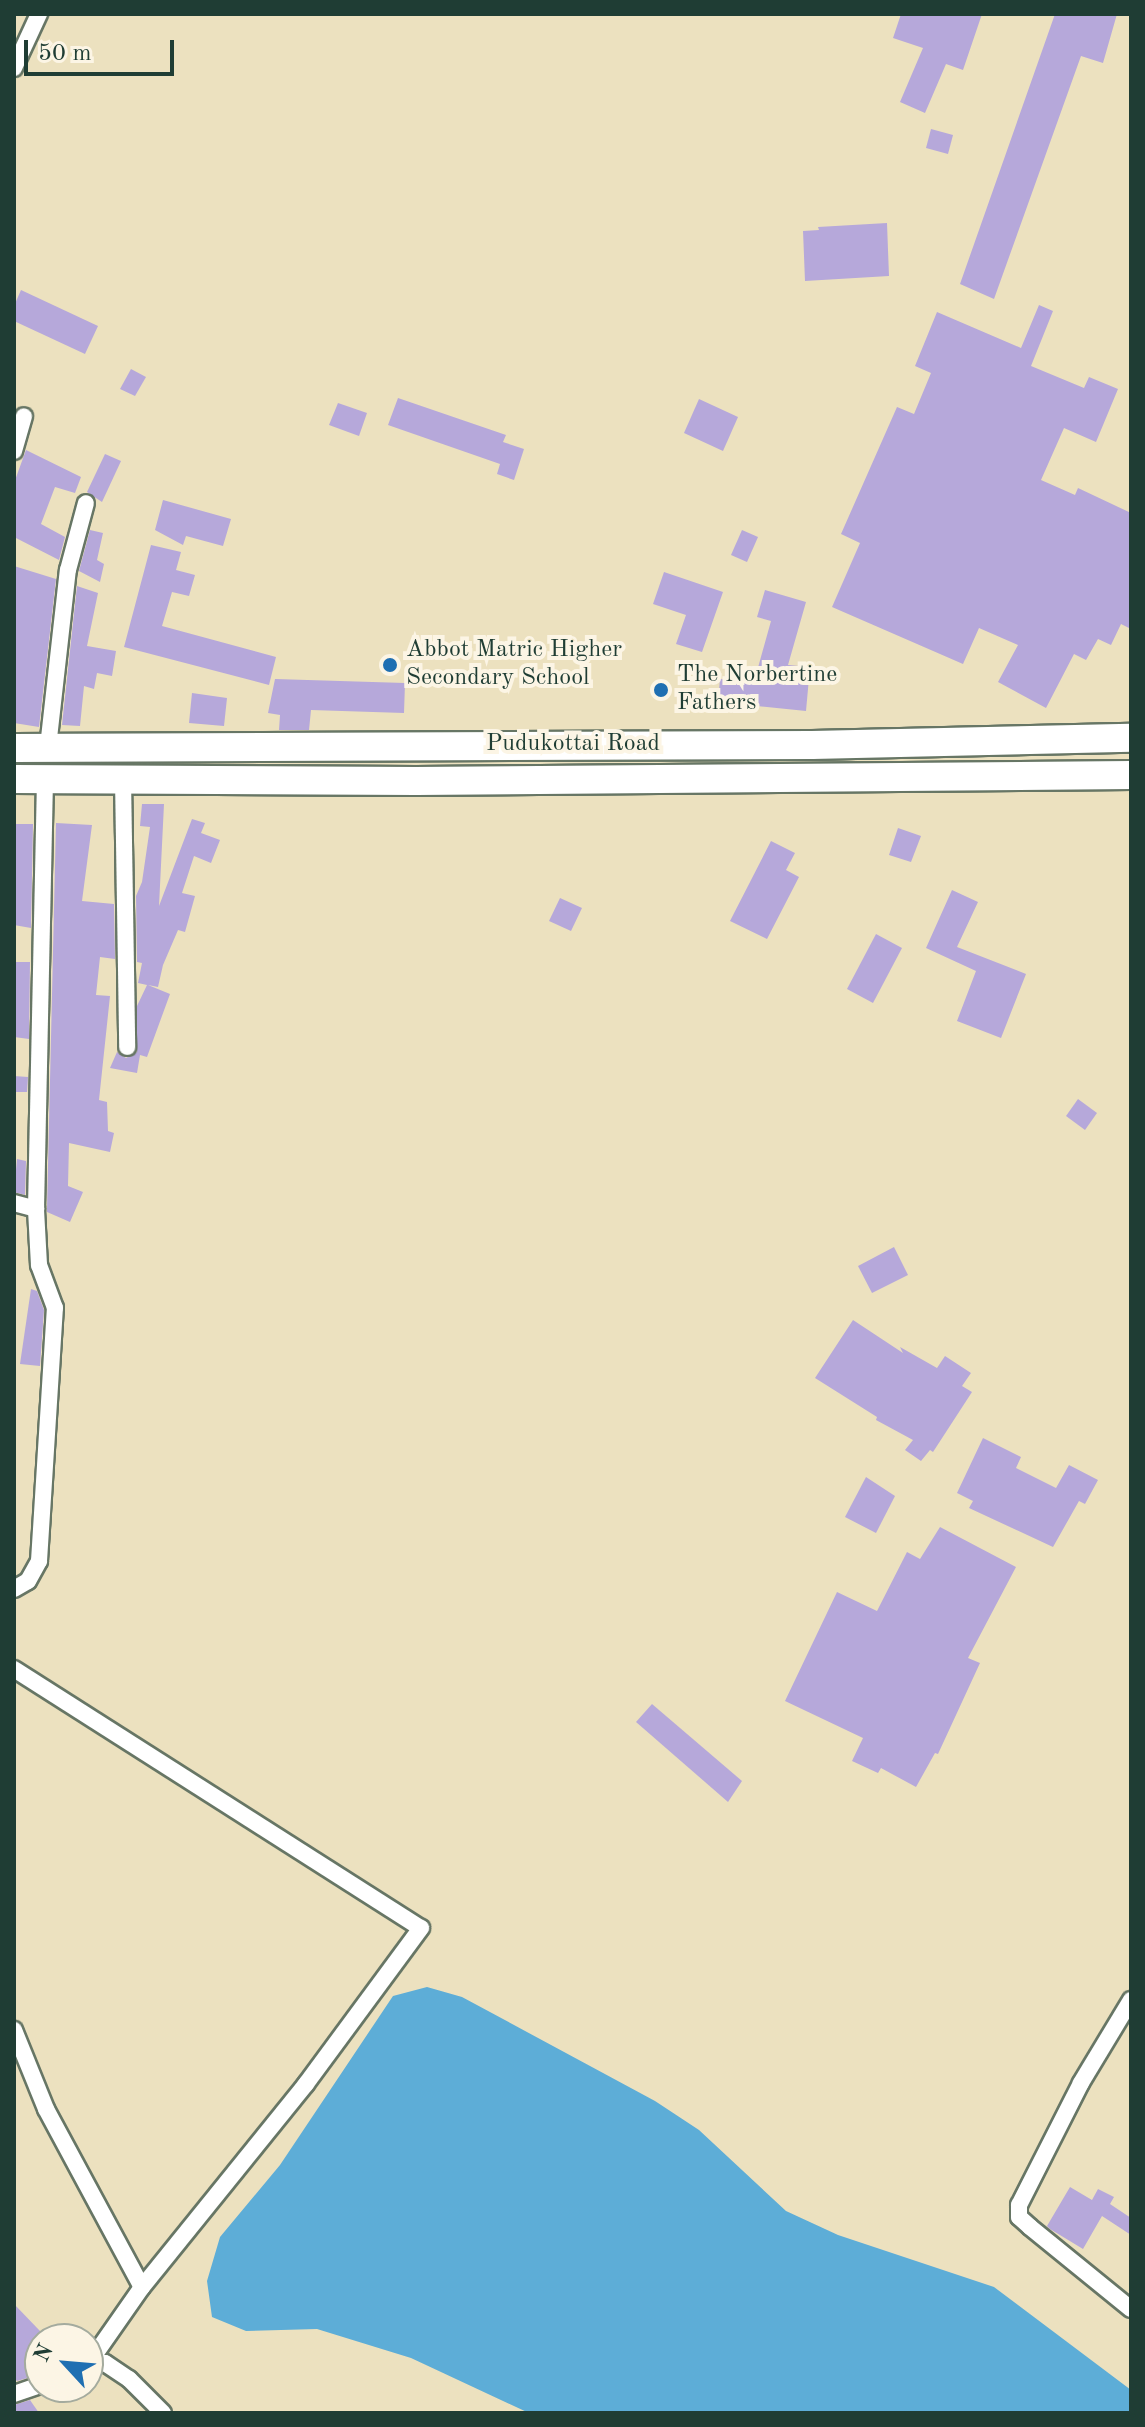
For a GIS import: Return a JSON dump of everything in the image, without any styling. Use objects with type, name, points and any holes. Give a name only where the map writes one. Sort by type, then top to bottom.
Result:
[{"type":"highway","name":"Pudukottai Road","points":[[14,748],[812,745],[1131,738]]},
{"type":"highway","points":[[413,746],[416,781]]},
{"type":"highway","name":"Pudukottai Road","points":[[14,779],[416,781],[1131,775]]},
{"type":"street","points":[[14,68],[39,14]]},
{"type":"street","points":[[14,451],[24,416]]},
{"type":"street","points":[[48,747],[68,570],[86,503]]},
{"type":"street","points":[[14,1589],[28,1581],[39,1561],[55,1308],[39,1265],[36,1209],[45,778]]},
{"type":"street","points":[[123,778],[127,1047]]},
{"type":"street","points":[[14,1203],[36,1209]]},
{"type":"street","points":[[14,1669],[421,1928],[306,2084],[142,2287],[104,2340]]},
{"type":"street","points":[[1131,2000],[1081,2083],[1019,2205],[1019,2217],[1131,2309]]},
{"type":"street","points":[[14,2030],[46,2109],[142,2287]]},
{"type":"street","points":[[104,2363],[129,2379],[163,2413]]},
{"type":"water","points":[[427,1987],[462,1997],[655,2101],[699,2130],[786,2211],[838,2235],[994,2287],[1131,2390],[1131,2413],[529,2413],[411,2358],[317,2329],[246,2331],[212,2317],[207,2281],[220,2237],[280,2165],[393,1996]]},
{"type":"building","points":[[901,14],[982,14],[963,70],[946,64],[925,113],[900,102],[923,48],[893,38]]},
{"type":"building","points":[[1055,14],[1117,14],[1103,63],[1081,56],[994,299],[960,284]]},
{"type":"building","points":[[931,129],[953,135],[948,154],[926,148]]},
{"type":"building","points":[[887,223],[889,276],[805,281],[803,231],[819,230],[818,227]]},
{"type":"building","points":[[21,290],[98,326],[85,354],[14,321],[14,306]]},
{"type":"building","points":[[1039,305],[1053,311],[1031,366],[1084,388],[1089,377],[1118,389],[1096,442],[1064,428],[1041,480],[1075,495],[1078,488],[1131,513],[1131,629],[1121,624],[1111,645],[1098,639],[1086,660],[1074,654],[1046,708],[998,682],[1018,645],[979,628],[963,664],[832,607],[860,543],[841,534],[897,407],[914,414],[931,373],[915,366],[937,312],[1021,348]]},
{"type":"building","points":[[131,369],[146,377],[135,396],[120,389]]},
{"type":"building","points":[[398,398],[506,435],[503,442],[524,449],[514,480],[497,474],[500,464],[388,425]]},
{"type":"building","points":[[699,399],[738,417],[723,451],[684,433]]},
{"type":"building","points":[[338,403],[367,413],[359,436],[329,425]]},
{"type":"building","points":[[26,450],[81,477],[75,493],[55,487],[41,524],[65,537],[59,560],[14,537],[14,483]]},
{"type":"building","points":[[105,454],[121,461],[102,502],[87,492]]},
{"type":"building","points":[[163,500],[231,519],[223,546],[186,536],[183,545],[155,530]]},
{"type":"building","points":[[90,530],[103,533],[97,560],[104,564],[100,582],[79,571]]},
{"type":"building","points":[[742,530],[758,537],[747,562],[731,555]]},
{"type":"building","points":[[151,545],[181,552],[176,570],[195,575],[189,596],[172,592],[162,626],[276,657],[269,685],[124,647]]},
{"type":"building","points":[[14,566],[56,579],[39,727],[14,723]]},
{"type":"building","points":[[664,572],[723,592],[702,652],[676,644],[686,615],[653,604]]},
{"type":"building","points":[[77,586],[98,593],[87,646],[116,651],[112,676],[97,673],[94,689],[84,686],[80,726],[62,725]]},
{"type":"building","points":[[765,590],[806,602],[788,665],[810,667],[806,711],[718,702],[720,679],[754,682],[771,621],[757,617]]},
{"type":"building","points":[[275,679],[405,683],[404,713],[311,710],[309,730],[279,730],[280,715],[268,713]]},
{"type":"building","points":[[192,693],[227,698],[224,726],[189,723]]},
{"type":"building","points":[[142,804],[164,804],[159,906],[192,819],[205,823],[201,833],[220,840],[211,863],[194,856],[182,893],[195,896],[185,932],[178,930],[163,965],[158,987],[148,985],[170,994],[147,1057],[140,1055],[137,1073],[110,1068],[117,1052],[126,1058],[137,1052],[137,1006],[147,985],[138,983],[142,963],[137,962],[136,896],[142,882],[150,827],[140,826]]},
{"type":"building","points":[[56,823],[92,825],[82,901],[114,904],[115,959],[100,957],[96,995],[110,996],[99,1100],[107,1102],[108,1131],[114,1133],[110,1152],[69,1143],[68,1186],[83,1192],[70,1222],[47,1212]]},
{"type":"building","points":[[14,824],[33,824],[31,928],[14,925]]},
{"type":"building","points":[[898,828],[921,836],[911,862],[889,855]]},
{"type":"building","points":[[771,841],[795,853],[786,870],[799,877],[767,939],[730,921]]},
{"type":"building","points":[[952,890],[978,902],[957,947],[1026,974],[1001,1038],[957,1021],[976,971],[926,948]]},
{"type":"building","points":[[560,898],[582,908],[571,931],[549,921]]},
{"type":"building","points":[[876,934],[902,948],[873,1003],[847,989]]},
{"type":"building","points":[[14,962],[30,962],[29,1039],[14,1037]]},
{"type":"building","points":[[14,1076],[28,1077],[27,1092],[14,1092]]},
{"type":"building","points":[[1078,1099],[1097,1113],[1085,1130],[1066,1116]]},
{"type":"building","points":[[17,1159],[26,1161],[25,1195],[14,1192]]},
{"type":"building","points":[[894,1247],[908,1275],[872,1293],[858,1266]]},
{"type":"building","points":[[31,1289],[37,1291],[44,1310],[40,1366],[20,1364]]},
{"type":"building","points":[[853,1320],[903,1353],[900,1347],[937,1368],[945,1356],[971,1373],[962,1386],[972,1392],[933,1452],[930,1450],[921,1461],[905,1450],[913,1440],[876,1420],[877,1417],[815,1378]]},
{"type":"building","points":[[983,1438],[1021,1457],[1016,1468],[1056,1488],[1069,1465],[1098,1480],[1085,1504],[1079,1501],[1053,1547],[969,1508],[973,1501],[957,1493]]},
{"type":"building","points":[[866,1477],[895,1496],[876,1533],[845,1517]]},
{"type":"building","points":[[940,1527],[1016,1567],[968,1658],[980,1663],[938,1754],[935,1753],[916,1787],[881,1768],[878,1773],[852,1761],[863,1738],[785,1701],[837,1592],[877,1611],[907,1552],[920,1559]]},
{"type":"building","points":[[652,1704],[742,1781],[728,1802],[636,1722]]},
{"type":"building","points":[[1070,2187],[1092,2200],[1098,2189],[1114,2197],[1110,2204],[1131,2218],[1131,2235],[1102,2216],[1083,2249],[1050,2229],[1047,2226]]},
{"type":"building","points":[[14,2304],[32,2323],[24,2323],[24,2379],[17,2381],[14,2378]]},
{"type":"building","points":[[32,2403],[39,2413],[14,2413],[14,2405]]},
{"type":"place","name":"Abbot Matric Higher Secondary School","points":[[390,665]]},
{"type":"place","name":"The Norbertine Fathers","points":[[661,690]]}]
